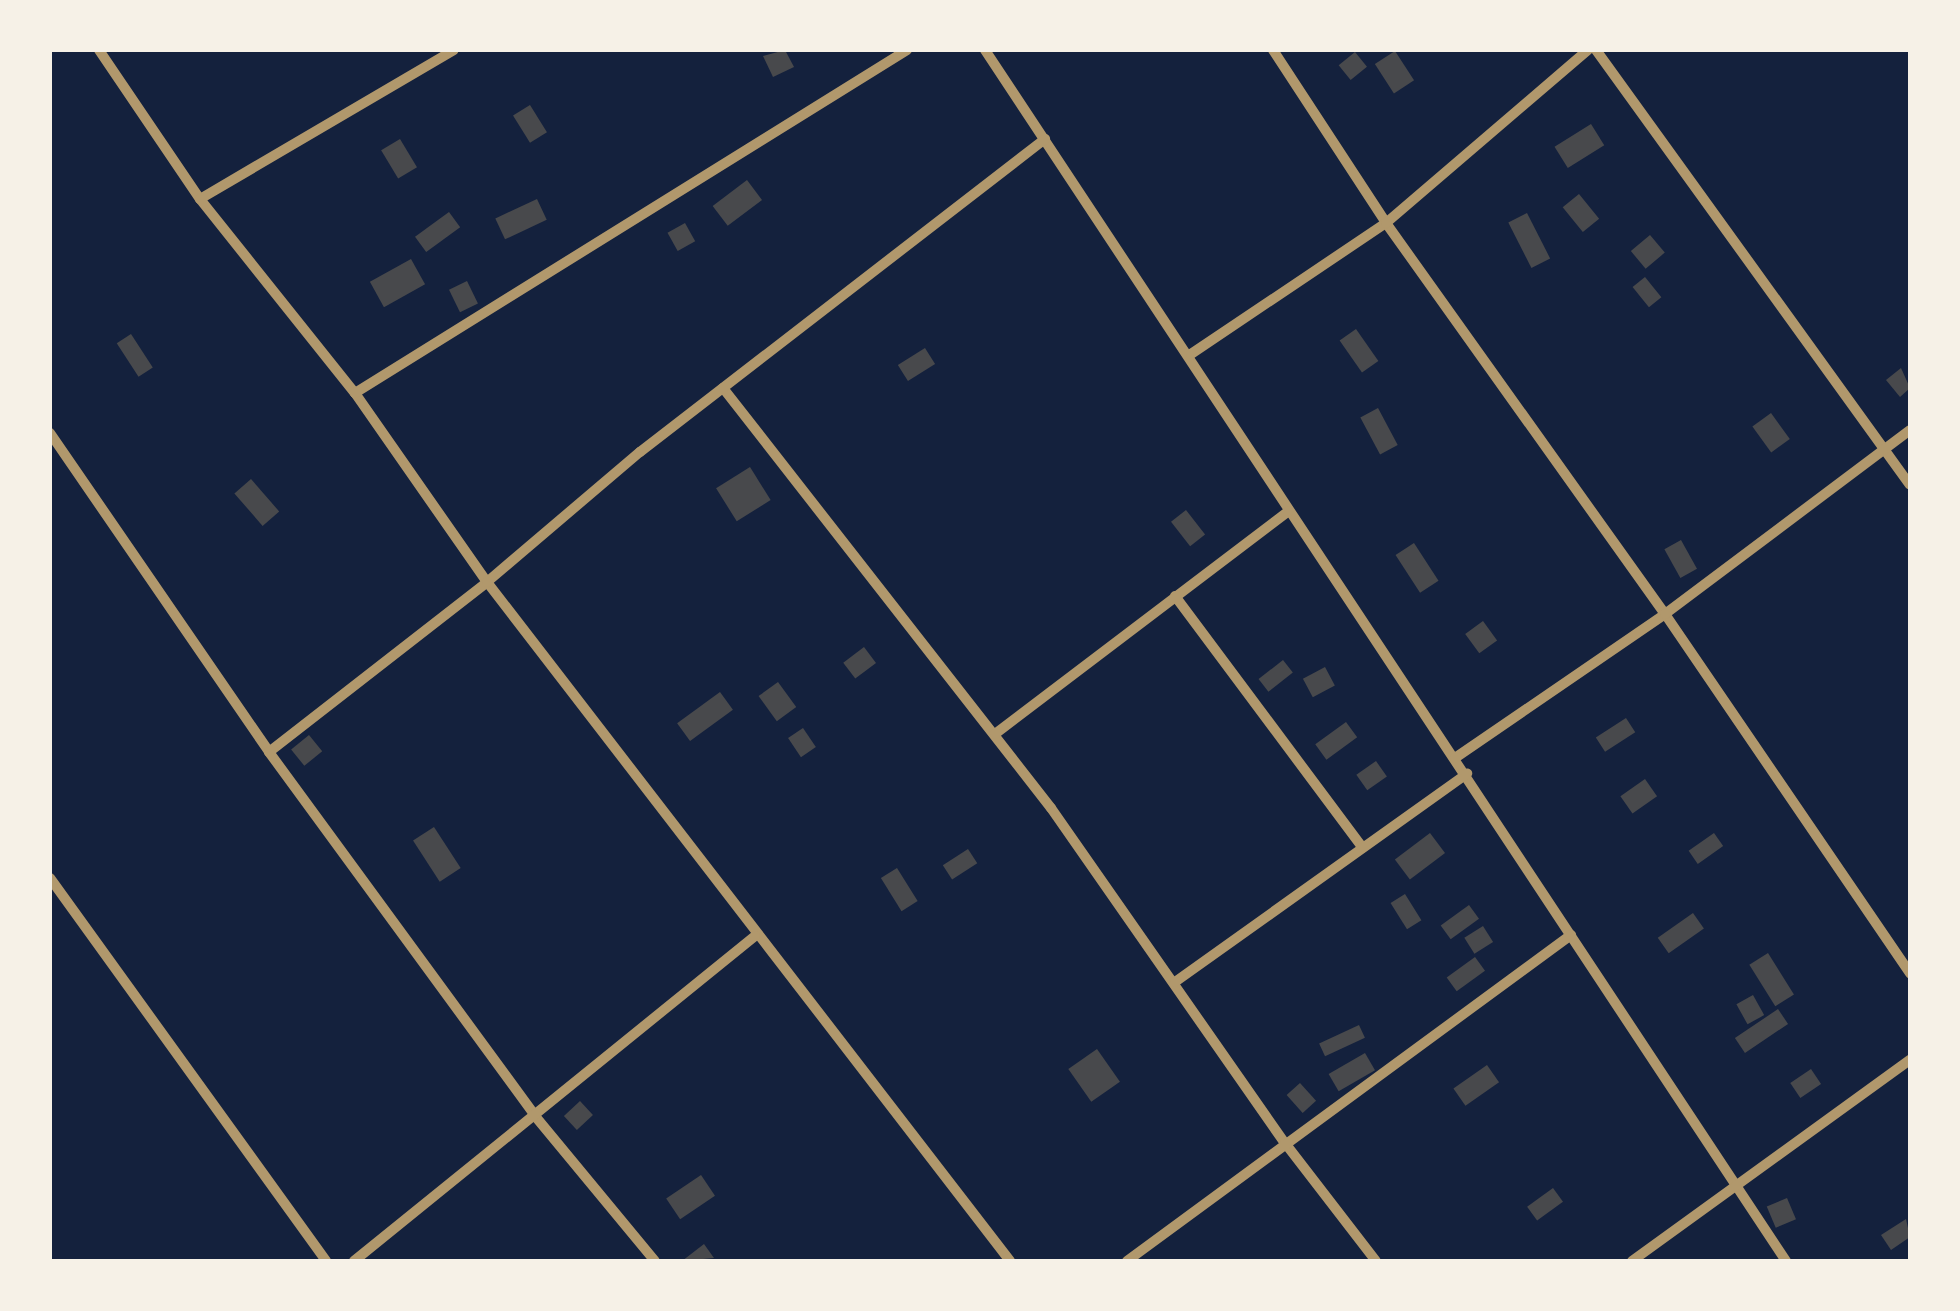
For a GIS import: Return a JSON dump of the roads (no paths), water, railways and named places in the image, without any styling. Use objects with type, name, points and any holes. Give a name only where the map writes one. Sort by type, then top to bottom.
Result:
[{"type":"street","points":[[99,50],[200,199],[355,393],[488,582],[755,936],[1010,1261]]},
{"type":"street","points":[[200,199],[454,50]]},
{"type":"street","points":[[355,393],[907,50]]},
{"type":"street","points":[[985,50],[1191,354],[1288,512],[1467,774],[1786,1261]]},
{"type":"street","points":[[1273,50],[1386,223],[1665,614],[1910,973]]},
{"type":"street","points":[[1191,354],[1386,223],[1588,50]]},
{"type":"street","points":[[1596,50],[1910,485]]},
{"type":"street","points":[[269,752],[488,582],[723,388],[1045,139]]},
{"type":"street","points":[[723,388],[995,734],[1175,982],[1285,1143],[1376,1261]]},
{"type":"street","points":[[1455,758],[1665,614],[1910,430]]},
{"type":"street","points":[[50,433],[269,752],[535,1116],[656,1261]]},
{"type":"street","points":[[995,734],[1288,512]]},
{"type":"street","points":[[1175,596],[1363,848]]},
{"type":"street","points":[[1175,982],[1467,774]]},
{"type":"street","points":[[50,878],[326,1261]]},
{"type":"street","points":[[1127,1261],[1571,935]]},
{"type":"street","points":[[354,1261],[755,936]]},
{"type":"street","points":[[1632,1261],[1735,1182],[1910,1060]]}]
